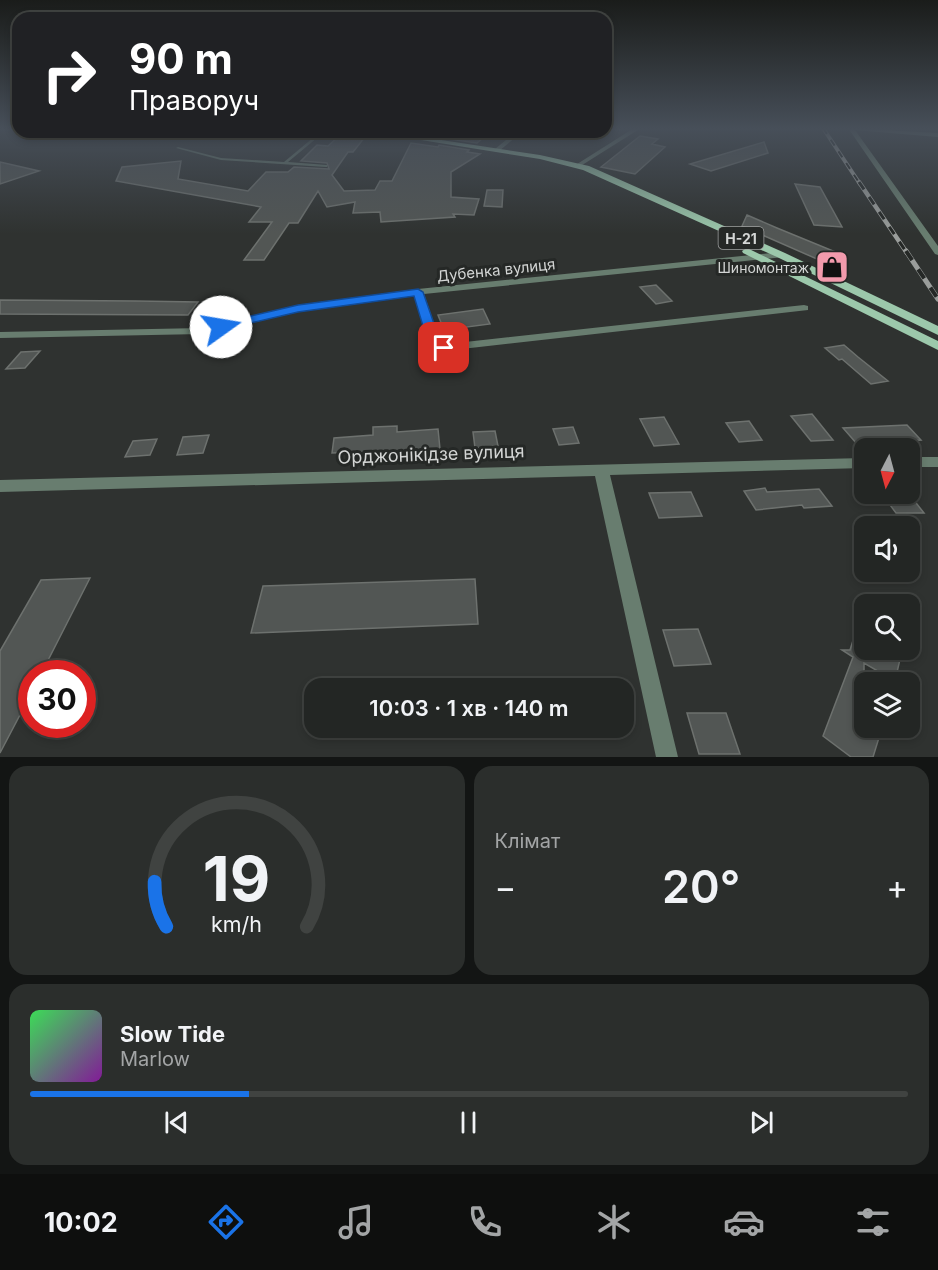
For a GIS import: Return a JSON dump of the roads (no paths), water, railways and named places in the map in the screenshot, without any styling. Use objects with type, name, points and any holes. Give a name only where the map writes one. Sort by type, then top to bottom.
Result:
[{"type":"main road","points":[[556,163],[629,193],[938,346]]},
{"type":"main road","name":"Н-21","points":[[566,163],[624,184],[781,255],[938,331]]},
{"type":"street","points":[[577,166],[581,163]]},
{"type":"street","points":[[876,163],[938,252]]},
{"type":"street","name":"Дубенка вулиця","points":[[0,335],[202,331],[298,308],[418,292],[781,255]]},
{"type":"street","points":[[418,292],[432,336],[444,348],[804,308]]},
{"type":"street","points":[[920,462],[938,462]]},
{"type":"street","name":"Орджонікідзе вулиця","points":[[0,486],[854,463]]},
{"type":"street","points":[[601,469],[667,757]]},
{"type":"lane","points":[[289,163],[326,166]]},
{"type":"railway","points":[[846,163],[860,184]]},
{"type":"railway","points":[[859,182],[907,253]]},
{"type":"railway","points":[[906,251],[938,299]]},
{"type":"place","name":"Шиномонтаж","points":[[832,267]]}]
